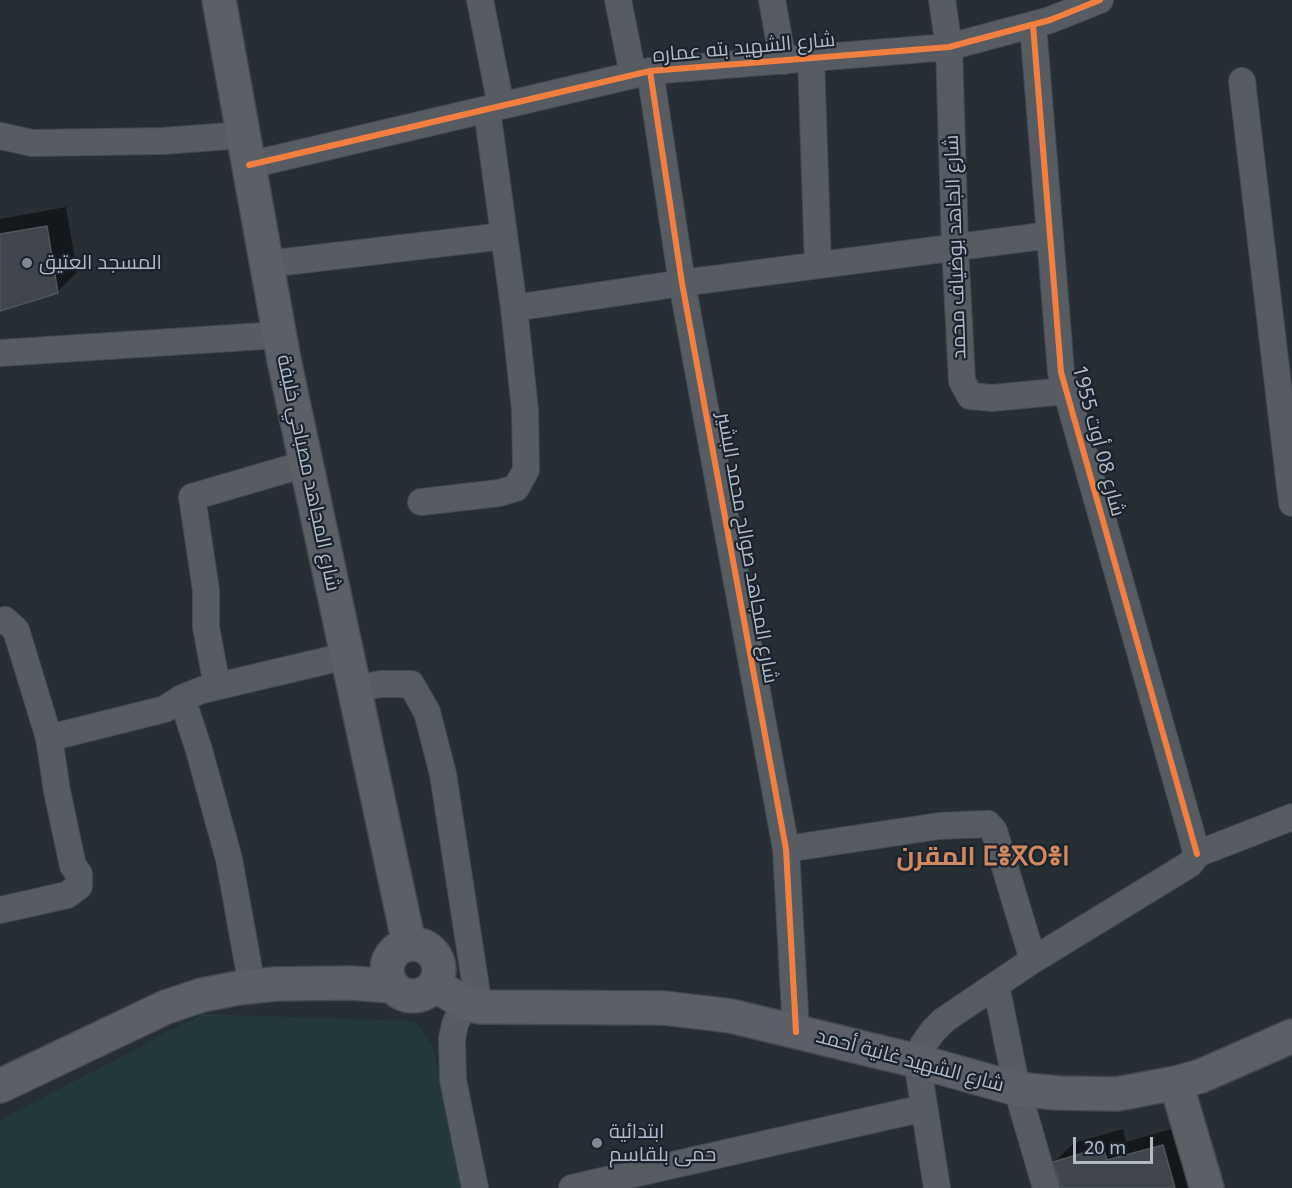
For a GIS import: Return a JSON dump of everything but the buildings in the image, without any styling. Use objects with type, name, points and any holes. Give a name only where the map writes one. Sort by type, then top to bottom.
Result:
[{"type":"main road","name":"شارع المجاهد مصباحي خليفة","points":[[219,0],[279,335],[353,689],[408,974]]},
{"type":"main road","points":[[0,1086],[166,1007],[202,995],[252,986],[351,983],[372,971],[408,974]]},
{"type":"main road","name":"شارع الشهيد غانية أحمد","points":[[408,974],[438,1004],[664,1008],[731,1016],[917,1061],[1017,1089],[1087,1095],[1137,1091],[1201,1076],[1292,1036]]},
{"type":"main road","points":[[1176,1083],[1207,1188]]},
{"type":"street","points":[[421,502],[499,493],[516,488],[526,470],[525,410],[504,236],[494,108],[480,0]]},
{"type":"street","name":"شارع المجاهد صوالح محمد البشير","points":[[618,0],[641,73],[786,849],[796,1032]]},
{"type":"street","points":[[772,0],[783,60]]},
{"type":"street","name":"شارع الجاهد بوضياف محمد","points":[[942,0],[949,47],[962,381],[970,396],[992,398],[1066,391]]},
{"type":"street","name":"شارع الشهيد بته عماره","points":[[0,136],[32,143],[163,141],[246,150],[494,108],[641,73],[949,47],[1050,20],[1100,0]]},
{"type":"street","name":"شارع 08 أوت 1955","points":[[1033,25],[1061,372],[1197,854]]},
{"type":"street","points":[[811,58],[818,265]]},
{"type":"street","points":[[1242,81],[1292,503]]},
{"type":"street","points":[[514,308],[682,283],[1050,235]]},
{"type":"street","points":[[267,264],[504,236]]},
{"type":"street","points":[[0,354],[279,335]]},
{"type":"street","points":[[217,686],[206,627],[206,590],[192,497],[305,464]]},
{"type":"street","points":[[0,621],[5,620],[16,630],[49,738],[57,791],[73,866],[79,874],[79,886],[67,895],[0,909]]},
{"type":"street","points":[[49,738],[165,709],[182,698],[217,686],[346,656]]},
{"type":"street","points":[[353,689],[381,684],[411,684],[427,712],[443,774],[472,1005],[455,1024],[452,1039],[453,1080],[475,1188]]},
{"type":"street","points":[[182,698],[200,750],[229,859],[252,986]]},
{"type":"street","points":[[937,1188],[917,1061],[923,1045],[933,1031],[944,1020],[1034,960],[1190,864],[1197,854],[1292,817]]},
{"type":"street","points":[[786,849],[939,826],[988,824],[994,831],[1034,960]]},
{"type":"street","points":[[996,986],[1017,1089],[1046,1188]]},
{"type":"street","points":[[572,1188],[924,1108]]},
{"type":"green space","points":[[202,1014],[414,1021],[432,1044],[465,1188],[0,1188],[0,1120]]},
{"type":"cycle path","points":[[249,165],[650,71],[949,47],[1050,20],[1100,0]]},
{"type":"cycle path","points":[[1033,25],[1061,372],[1197,854]]},
{"type":"cycle path","points":[[650,71],[682,283],[786,849],[796,1032]]},
{"type":"place","name":"المسجد العتيق","points":[[27,263]]},
{"type":"place","name":"ابتدائية حمى بلقاسم","points":[[597,1143]]},
{"type":"district","name":"المقرن ⵎⴻⴳⵔⴻⵏ","points":[[983,858]]}]
